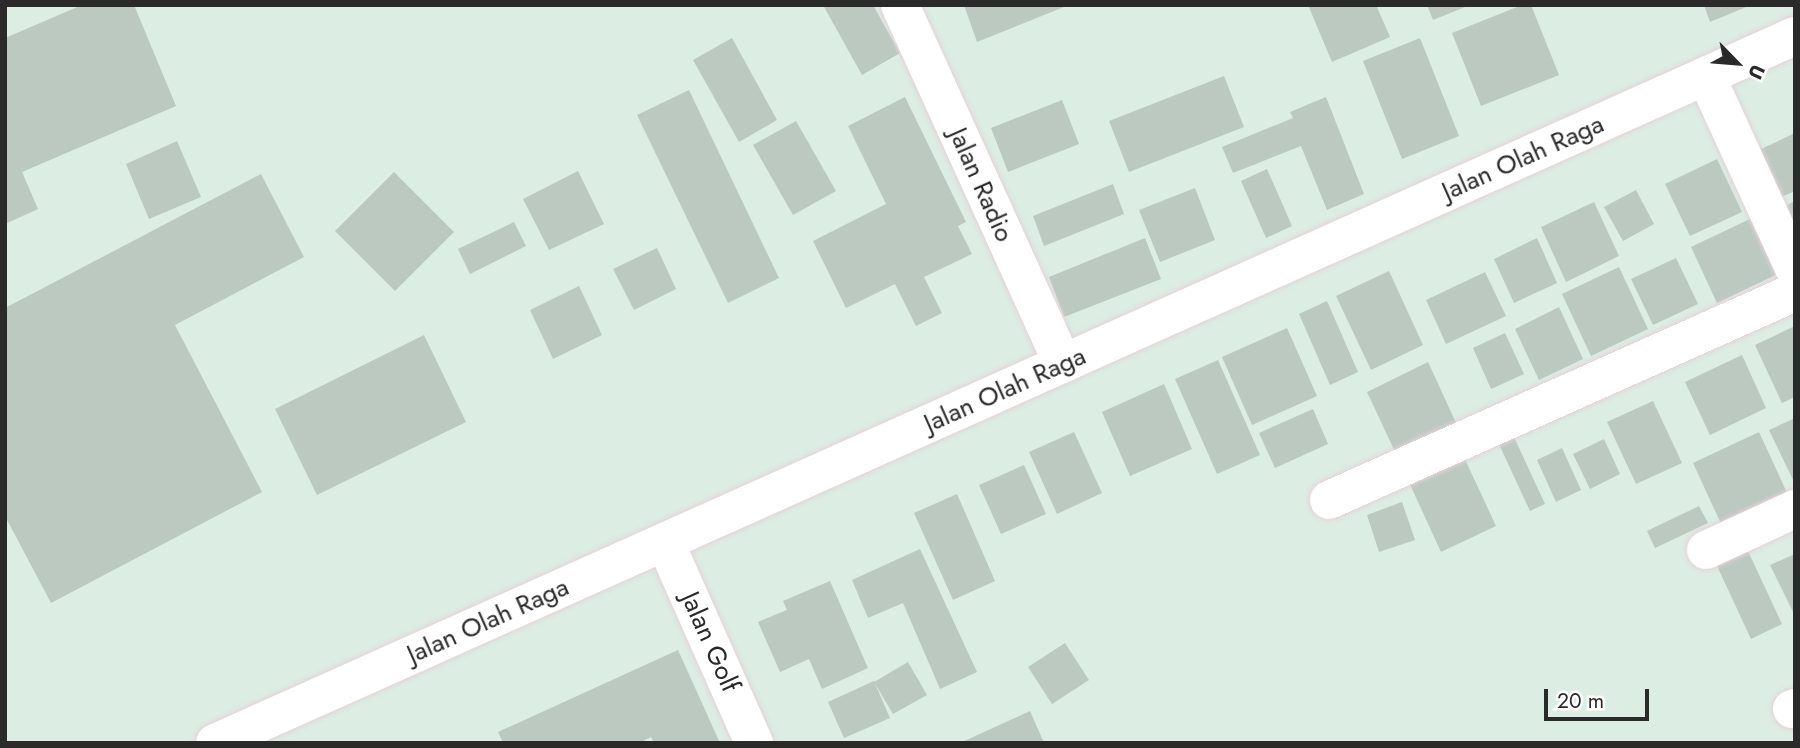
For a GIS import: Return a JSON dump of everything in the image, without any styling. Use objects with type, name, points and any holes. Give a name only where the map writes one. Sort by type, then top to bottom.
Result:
[{"type":"street","name":"Jalan Radio","points":[[900,5],[1063,364]]},
{"type":"street","name":"Jalan Olah Raga","points":[[215,743],[1795,36]]},
{"type":"street","points":[[1706,76],[1795,270]]},
{"type":"street","points":[[1329,500],[1795,292]]},
{"type":"street","points":[[1706,550],[1795,509]]},
{"type":"street","name":"Jalan Golf","points":[[665,542],[754,743]]},
{"type":"building","points":[[82,5],[134,5],[176,106],[22,172],[38,209],[5,224],[5,38]]},
{"type":"building","points":[[823,5],[873,5],[900,53],[862,75]]},
{"type":"building","points":[[964,5],[1069,5],[977,42]]},
{"type":"building","points":[[1308,5],[1376,5],[1390,37],[1332,62]]},
{"type":"building","points":[[1427,5],[1470,5],[1433,20]]},
{"type":"building","points":[[1522,5],[1531,5],[1559,75],[1481,106],[1452,33]]},
{"type":"building","points":[[1704,5],[1751,5],[1710,22]]},
{"type":"building","points":[[732,38],[777,120],[739,142],[693,60]]},
{"type":"building","points":[[1420,38],[1459,136],[1402,159],[1363,61]]},
{"type":"building","points":[[1224,76],[1244,127],[1129,172],[1109,121]]},
{"type":"building","points":[[689,90],[779,278],[728,303],[637,115]]},
{"type":"building","points":[[905,97],[966,222],[958,226],[972,254],[924,277],[942,313],[916,326],[895,284],[846,308],[813,241],[886,204],[848,126]]},
{"type":"building","points":[[1326,97],[1364,194],[1327,210],[1301,146],[1233,173],[1222,147],[1293,118],[1290,112]]},
{"type":"building","points":[[1062,100],[1079,144],[1008,172],[991,128]]},
{"type":"building","points":[[796,121],[836,191],[793,215],[753,145]]},
{"type":"building","points":[[1795,133],[1795,191],[1777,199],[1755,152]]},
{"type":"building","points":[[177,141],[201,197],[149,219],[126,164]]},
{"type":"building","points":[[1717,159],[1742,212],[1690,236],[1665,184]]},
{"type":"building","points":[[1267,169],[1292,226],[1266,238],[1241,181]]},
{"type":"building","points":[[578,171],[604,224],[549,250],[523,199]]},
{"type":"building","points":[[394,172],[454,232],[395,291],[335,231]]},
{"type":"building","points":[[261,174],[304,257],[175,325],[262,492],[51,603],[5,516],[5,308]]},
{"type":"building","points":[[1113,184],[1124,214],[1044,246],[1033,216]]},
{"type":"building","points":[[1195,188],[1215,240],[1160,262],[1139,210]]},
{"type":"building","points":[[1636,190],[1654,224],[1623,241],[1604,207]]},
{"type":"building","points":[[1795,201],[1795,238],[1781,208]]},
{"type":"building","points":[[1594,202],[1619,256],[1566,282],[1541,227]]},
{"type":"building","points":[[1754,217],[1780,273],[1717,303],[1691,247]]},
{"type":"building","points":[[514,222],[526,246],[470,274],[458,249]]},
{"type":"building","points":[[1145,238],[1161,279],[1064,317],[1049,277]]},
{"type":"building","points":[[1537,238],[1557,283],[1514,303],[1494,259]]},
{"type":"building","points":[[657,248],[676,289],[634,310],[613,269]]},
{"type":"building","points":[[1676,258],[1698,304],[1653,325],[1631,279]]},
{"type":"building","points":[[1619,267],[1648,329],[1591,356],[1562,294]]},
{"type":"building","points":[[1389,271],[1423,345],[1371,370],[1336,296]]},
{"type":"building","points":[[1485,272],[1506,316],[1446,344],[1426,300]]},
{"type":"building","points":[[579,286],[602,335],[553,359],[530,310]]},
{"type":"building","points":[[1327,301],[1358,372],[1330,385],[1299,314]]},
{"type":"building","points":[[1559,307],[1583,359],[1539,380],[1515,329]]},
{"type":"building","points":[[1795,326],[1795,397],[1782,403],[1755,345]]},
{"type":"building","points":[[1287,328],[1317,396],[1252,425],[1222,357]]},
{"type":"building","points":[[1505,333],[1524,374],[1491,389],[1473,348]]},
{"type":"building","points":[[424,335],[466,422],[317,495],[275,409]]},
{"type":"building","points":[[1742,355],[1766,408],[1710,435],[1685,382]]},
{"type":"building","points":[[1218,360],[1260,455],[1217,474],[1175,379]]},
{"type":"building","points":[[1428,362],[1458,427],[1397,456],[1367,392]]},
{"type":"building","points":[[1164,384],[1192,449],[1130,476],[1102,412]]},
{"type":"building","points":[[1653,401],[1682,463],[1636,484],[1607,422]]},
{"type":"building","points":[[1313,409],[1328,444],[1275,468],[1259,433]]},
{"type":"building","points":[[1795,418],[1795,484],[1769,430]]},
{"type":"building","points":[[1074,432],[1102,493],[1057,514],[1029,452]]},
{"type":"building","points":[[1759,432],[1788,495],[1722,526],[1693,463]]},
{"type":"building","points":[[1513,435],[1545,504],[1530,511],[1498,442]]},
{"type":"building","points":[[1604,439],[1620,474],[1590,489],[1573,454]]},
{"type":"building","points":[[1562,448],[1581,490],[1556,502],[1537,460]]},
{"type":"building","points":[[1463,455],[1496,526],[1441,552],[1408,480]]},
{"type":"building","points":[[1024,465],[1046,514],[1001,534],[979,485]]},
{"type":"building","points":[[957,494],[995,581],[953,600],[914,513]]},
{"type":"building","points":[[1402,502],[1415,540],[1379,552],[1367,515]]},
{"type":"building","points":[[1699,506],[1708,523],[1655,548],[1647,531]]},
{"type":"building","points":[[920,549],[977,672],[940,689],[903,603],[868,618],[852,580]]},
{"type":"building","points":[[1748,551],[1782,624],[1751,639],[1717,566]]},
{"type":"building","points":[[1795,554],[1795,616],[1770,565]]},
{"type":"building","points":[[830,581],[868,668],[822,689],[809,659],[780,672],[758,622],[787,610],[783,601]]},
{"type":"building","points":[[1065,643],[1089,680],[1052,704],[1028,667]]},
{"type":"building","points":[[678,650],[720,743],[654,743],[651,737],[639,743],[503,743],[498,732]]},
{"type":"building","points":[[908,662],[927,695],[893,714],[874,682]]},
{"type":"building","points":[[874,681],[890,718],[844,738],[828,702]]},
{"type":"building","points":[[1030,711],[1044,743],[960,743]]}]
